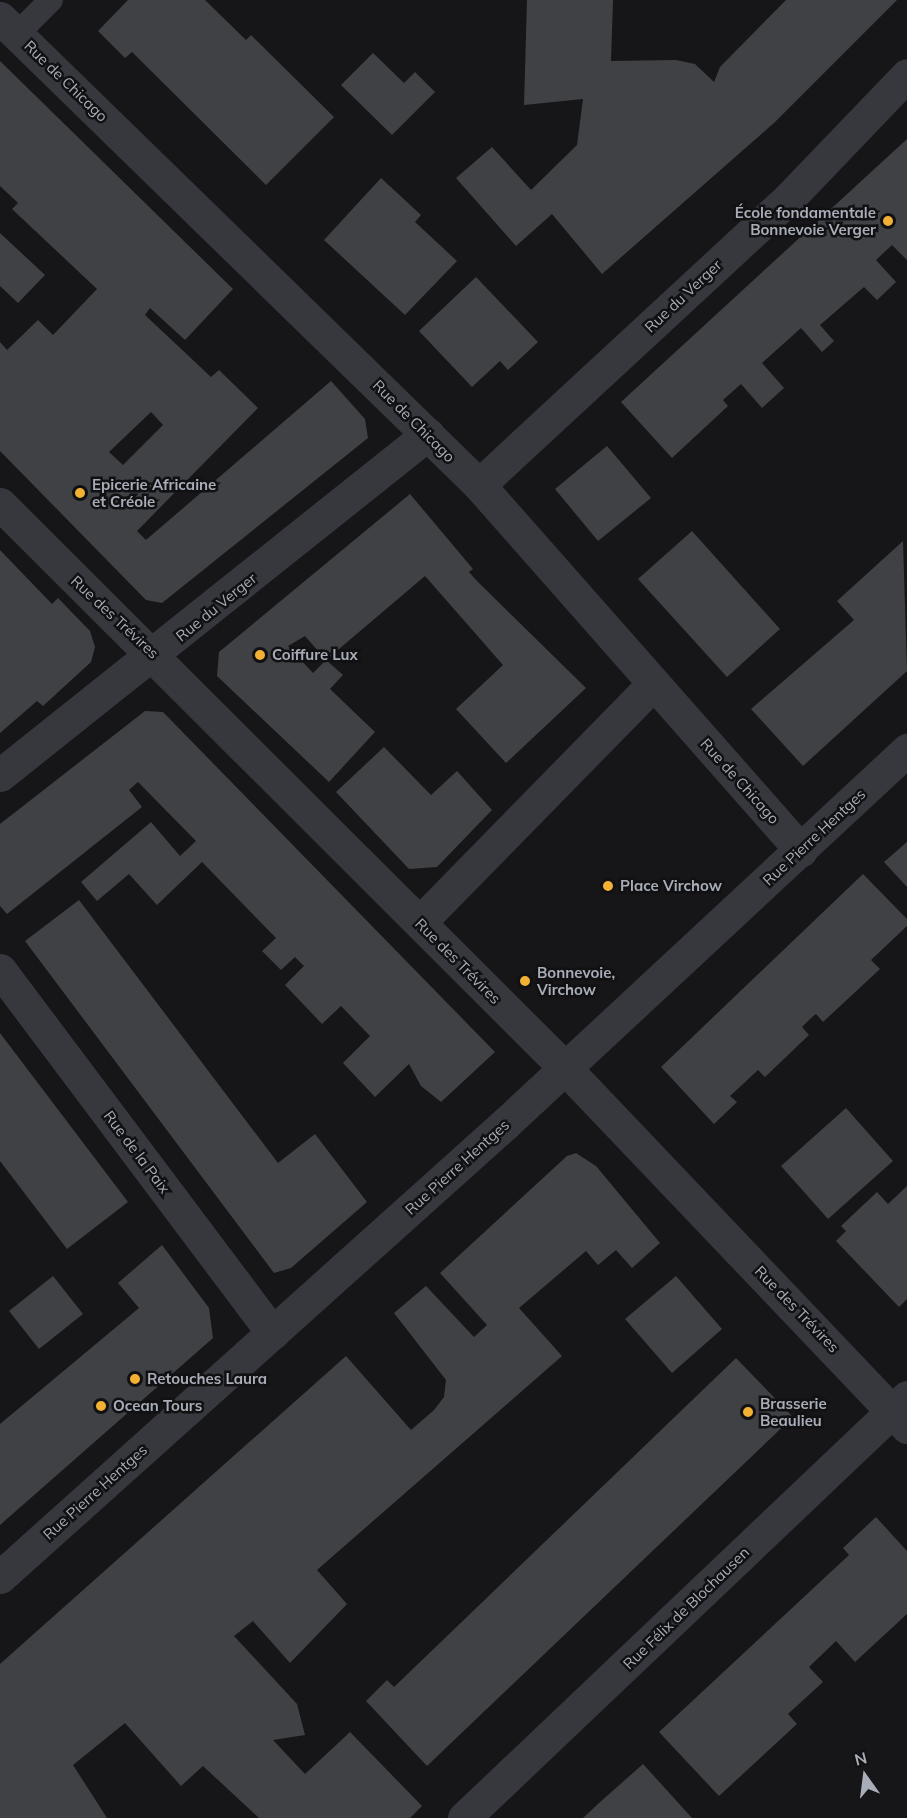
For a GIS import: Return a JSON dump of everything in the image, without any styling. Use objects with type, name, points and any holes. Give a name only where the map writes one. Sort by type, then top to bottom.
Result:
[{"type":"street","name":"Rue de Chicago","points":[[9,26],[479,485],[801,850]]},
{"type":"street","name":"Rue du Verger","points":[[479,485],[789,198],[907,75]]},
{"type":"street","name":"Rue du Verger","points":[[0,775],[156,656],[428,434]]},
{"type":"street","name":"Rue des Trévires","points":[[0,504],[156,656],[902,1411]]},
{"type":"street","points":[[420,922],[654,683]]},
{"type":"street","name":"Rue Pierre Hentges","points":[[0,1577],[565,1068],[907,750]]},
{"type":"street","name":"Rue de la Paix","points":[[0,970],[273,1333]]},
{"type":"street","name":"Rue Félix de Blochausen","points":[[464,1818],[902,1411]]},
{"type":"lane","points":[[9,26],[51,0]]},
{"type":"building","points":[[128,0],[205,0],[246,40],[251,35],[334,117],[266,185],[132,52],[125,58],[98,31]]},
{"type":"building","points":[[527,0],[613,0],[611,61],[676,60],[695,64],[714,82],[720,67],[786,0],[897,0],[775,122],[602,274],[552,214],[516,246],[456,178],[492,147],[531,190],[577,145],[583,99],[524,105]]},
{"type":"building","points":[[373,53],[404,83],[415,72],[435,92],[392,135],[341,85]]},
{"type":"building","points":[[0,61],[233,289],[185,340],[150,308],[145,315],[211,377],[219,370],[258,408],[137,531],[146,540],[331,381],[365,419],[368,438],[162,603],[146,600],[0,451],[0,342],[7,350],[38,320],[53,335],[97,289],[12,209],[18,203],[0,186]],"holes":[[[151,412],[163,425],[123,465],[109,452]]]},
{"type":"building","points":[[907,139],[907,260],[892,245],[876,260],[896,282],[877,300],[864,287],[820,325],[834,341],[822,352],[801,328],[762,363],[784,388],[762,408],[741,384],[723,400],[728,406],[672,458],[621,402]]},
{"type":"building","points":[[381,178],[421,215],[415,222],[457,261],[405,315],[324,240]]},
{"type":"building","points":[[0,233],[45,275],[18,303],[0,286]]},
{"type":"building","points":[[476,277],[538,342],[508,370],[500,361],[472,387],[419,331]]},
{"type":"building","points":[[607,446],[651,498],[598,541],[555,489]]},
{"type":"building","points":[[410,494],[473,569],[469,572],[477,581],[586,688],[506,763],[456,709],[503,665],[425,576],[326,660],[343,675],[330,689],[375,732],[329,782],[217,676],[219,652]],"holes":[[[305,636],[326,660],[313,673],[288,646]]]},
{"type":"building","points":[[692,531],[780,629],[727,677],[638,579]]},
{"type":"building","points":[[903,541],[907,671],[803,766],[751,709],[854,620],[837,601]]},
{"type":"building","points":[[0,550],[52,604],[58,598],[90,631],[95,647],[91,662],[43,706],[37,701],[0,733]]},
{"type":"building","points":[[145,711],[163,712],[495,1052],[441,1102],[421,1086],[409,1064],[375,1097],[343,1063],[370,1036],[341,1006],[322,1024],[285,985],[304,966],[295,957],[281,970],[262,951],[276,938],[202,862],[157,905],[129,874],[97,901],[81,882],[151,822],[180,856],[196,841],[138,782],[129,790],[142,807],[7,914],[0,906],[0,824]]},
{"type":"building","points":[[384,747],[431,795],[457,771],[492,810],[437,867],[409,869],[336,792]]},
{"type":"building","points":[[907,842],[907,887],[884,862]]},
{"type":"building","points":[[863,874],[907,919],[907,926],[871,960],[880,969],[823,1022],[816,1014],[810,1019],[802,1027],[809,1035],[765,1077],[758,1070],[730,1096],[737,1102],[714,1124],[661,1067]]},
{"type":"building","points":[[79,900],[278,1163],[315,1134],[367,1202],[291,1268],[274,1273],[25,941]]},
{"type":"building","points":[[0,1033],[128,1202],[67,1249],[0,1161]]},
{"type":"building","points":[[846,1108],[893,1161],[828,1219],[781,1166]]},
{"type":"building","points":[[576,1153],[596,1166],[660,1243],[632,1268],[616,1250],[598,1265],[586,1251],[519,1308],[562,1356],[317,1570],[347,1604],[290,1663],[253,1621],[234,1636],[297,1704],[305,1735],[273,1740],[305,1774],[350,1732],[422,1806],[410,1818],[259,1818],[203,1766],[181,1786],[125,1723],[73,1765],[107,1818],[0,1818],[0,1664],[346,1356],[411,1430],[434,1410],[444,1397],[446,1380],[394,1313],[426,1286],[474,1337],[487,1325],[440,1273],[567,1156]]},
{"type":"building","points":[[907,1186],[907,1299],[899,1307],[836,1241],[846,1231],[841,1226],[877,1192],[888,1204]]},
{"type":"building","points":[[162,1245],[209,1308],[213,1338],[0,1525],[0,1424],[139,1308],[118,1283]]},
{"type":"building","points":[[53,1276],[83,1314],[39,1349],[9,1311]]},
{"type":"building","points":[[676,1276],[722,1329],[672,1373],[625,1319]]},
{"type":"building","points":[[736,1358],[793,1417],[427,1766],[366,1701],[387,1680],[394,1687]]},
{"type":"building","points":[[876,1517],[907,1551],[907,1614],[855,1662],[836,1641],[809,1667],[823,1682],[788,1714],[797,1724],[719,1796],[659,1732],[849,1555],[843,1548]]},
{"type":"building","points":[[643,1764],[692,1818],[583,1818],[599,1803]]},
{"type":"place","name":"École fondamentale Bonnevoie Verger","points":[[888,221]]},
{"type":"place","name":"Epicerie Africaine et Créole","points":[[80,493]]},
{"type":"place","name":"Coiffure Lux","points":[[260,655]]},
{"type":"place","name":"Place Virchow","points":[[608,886]]},
{"type":"place","name":"Bonnevoie, Virchow","points":[[525,981]]},
{"type":"place","name":"Retouches Laura","points":[[135,1379]]},
{"type":"place","name":"Ocean Tours","points":[[101,1406]]},
{"type":"place","name":"Brasserie Beaulieu","points":[[748,1412]]}]
